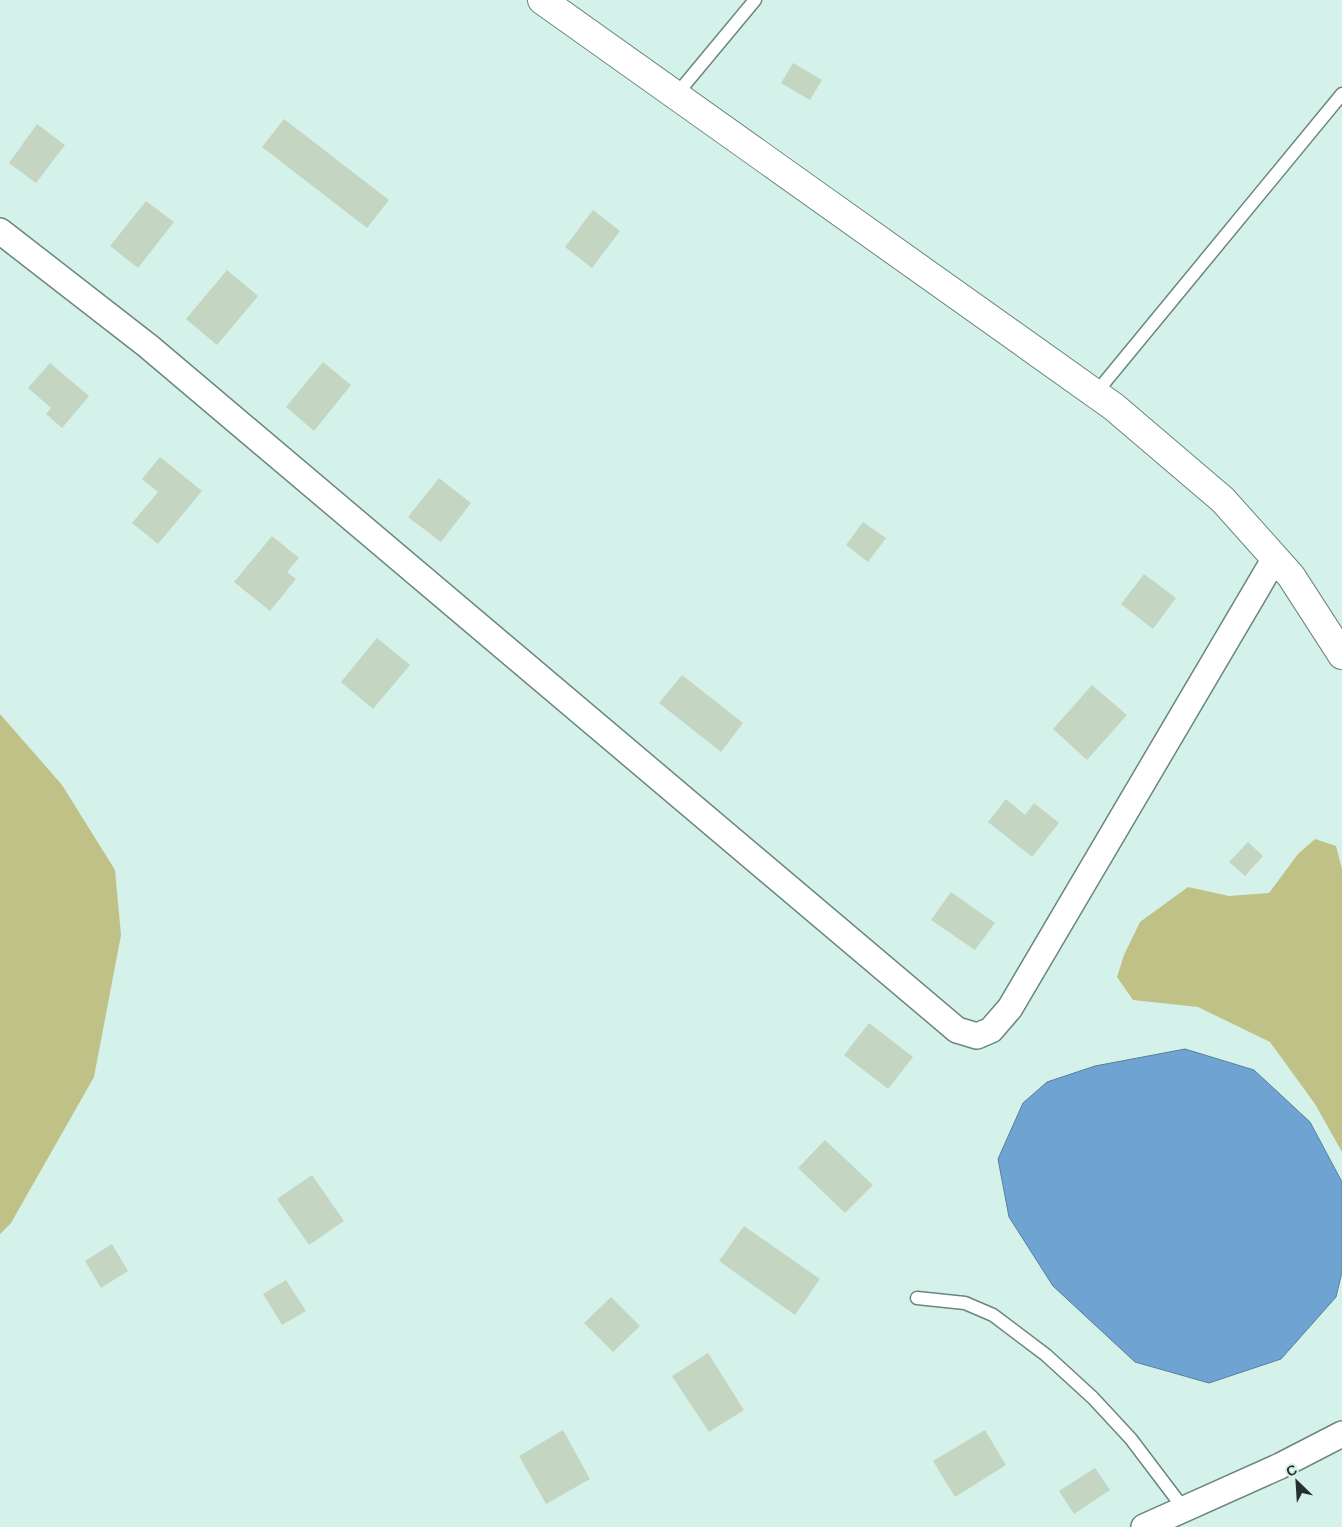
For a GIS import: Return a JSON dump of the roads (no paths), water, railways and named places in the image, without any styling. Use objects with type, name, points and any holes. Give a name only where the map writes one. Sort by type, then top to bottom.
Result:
[{"type":"street","points":[[542,0],[1114,407],[1223,500],[1292,576],[1342,655]]},
{"type":"street","points":[[0,231],[148,346],[957,1030],[977,1036],[991,1030],[1010,1008],[1275,558]]},
{"type":"street","points":[[1144,1527],[1280,1466],[1342,1434]]},
{"type":"lane","points":[[676,96],[755,0]]},
{"type":"lane","points":[[1096,394],[1342,94]]},
{"type":"lane","points":[[917,1298],[965,1303],[993,1315],[1046,1355],[1093,1398],[1131,1439],[1184,1509]]},
{"type":"water","points":[[1185,1049],[1254,1070],[1310,1122],[1342,1182],[1342,1272],[1336,1297],[1281,1359],[1209,1383],[1135,1362],[1053,1286],[1009,1217],[998,1159],[1023,1103],[1047,1082],[1095,1066]]}]
